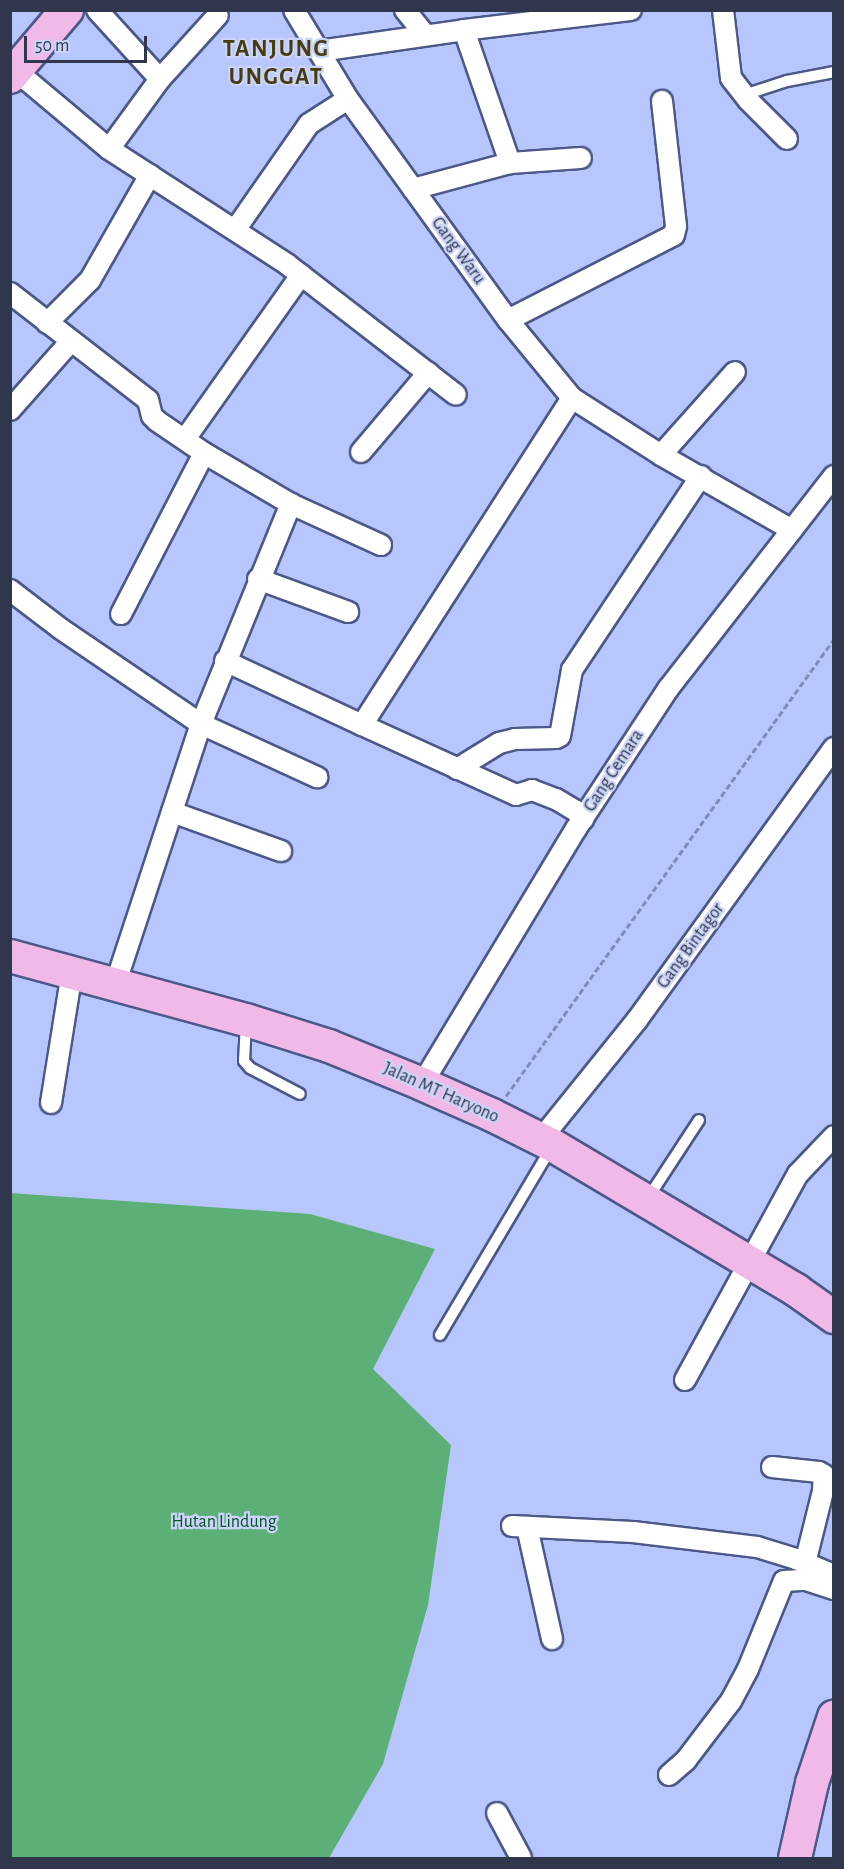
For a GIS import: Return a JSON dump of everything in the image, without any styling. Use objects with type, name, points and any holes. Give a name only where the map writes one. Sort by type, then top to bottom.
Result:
[{"type":"main road","points":[[13,74],[64,11]]},
{"type":"main road","name":"Jalan MT Haryono","points":[[10,956],[246,1020],[329,1046],[422,1084],[547,1142],[748,1262],[834,1317]]},
{"type":"main road","points":[[795,1858],[813,1783],[834,1717]]},
{"type":"street","points":[[97,10],[160,79]]},
{"type":"street","name":"Gang Waru","points":[[294,10],[348,99],[508,320],[572,398],[661,455],[701,476]]},
{"type":"street","points":[[405,10],[425,35]]},
{"type":"street","points":[[319,51],[425,35],[632,10]]},
{"type":"street","points":[[723,10],[731,78],[787,140]]},
{"type":"street","points":[[109,149],[160,79],[218,15]]},
{"type":"street","points":[[464,30],[510,162]]},
{"type":"street","points":[[13,74],[109,149],[301,275],[456,394]]},
{"type":"street","points":[[235,230],[309,124],[348,99]]},
{"type":"street","points":[[508,320],[674,235],[676,226],[662,101]]},
{"type":"street","points":[[413,189],[510,162],[581,158]]},
{"type":"street","points":[[48,323],[90,280],[150,175]]},
{"type":"street","points":[[185,439],[301,275]]},
{"type":"street","points":[[10,293],[148,400],[153,418],[204,453],[291,504],[381,545]]},
{"type":"street","points":[[10,410],[71,341]]},
{"type":"street","points":[[661,455],[735,372]]},
{"type":"street","points":[[361,452],[429,373]]},
{"type":"street","points":[[362,725],[572,398]]},
{"type":"street","points":[[121,614],[204,453]]},
{"type":"street","points":[[457,769],[499,743],[515,739],[560,736],[572,670],[701,476],[792,530]]},
{"type":"street","name":"Gang Cemara","points":[[422,1084],[583,819],[668,689],[834,476]]},
{"type":"street","points":[[115,985],[201,724],[258,579],[291,504]]},
{"type":"street","points":[[258,579],[348,612]]},
{"type":"street","points":[[10,590],[201,724],[317,777]]},
{"type":"street","points":[[225,661],[516,795],[532,790],[556,799],[576,811],[583,819]]},
{"type":"street","name":"Gang Bintagor","points":[[547,1142],[834,748]]},
{"type":"street","points":[[172,812],[280,851]]},
{"type":"street","points":[[51,1103],[72,972]]},
{"type":"street","points":[[685,1380],[798,1174],[834,1136]]},
{"type":"street","points":[[772,1467],[819,1472],[824,1475],[823,1491],[805,1563]]},
{"type":"street","points":[[552,1639],[520,1526],[633,1533],[757,1547],[834,1575]]},
{"type":"street","points":[[669,1775],[686,1760],[731,1701],[748,1669],[784,1581],[806,1580],[834,1589]]},
{"type":"street","points":[[497,1813],[521,1858]]},
{"type":"lane","points":[[744,95],[787,81],[834,72]]},
{"type":"lane","points":[[246,1020],[244,1061],[250,1068],[300,1094]]},
{"type":"lane","points":[[646,1201],[699,1120]]},
{"type":"lane","points":[[440,1335],[547,1142]]},
{"type":"path","points":[[492,1115],[834,639]]},
{"type":"green space","name":"Hutan Lindung","points":[[10,1193],[310,1214],[435,1249],[373,1369],[451,1445],[428,1605],[383,1764],[329,1858],[11,1858]]},
{"type":"district","name":"TANJUNG UNGGAT","points":[[276,64]]}]
